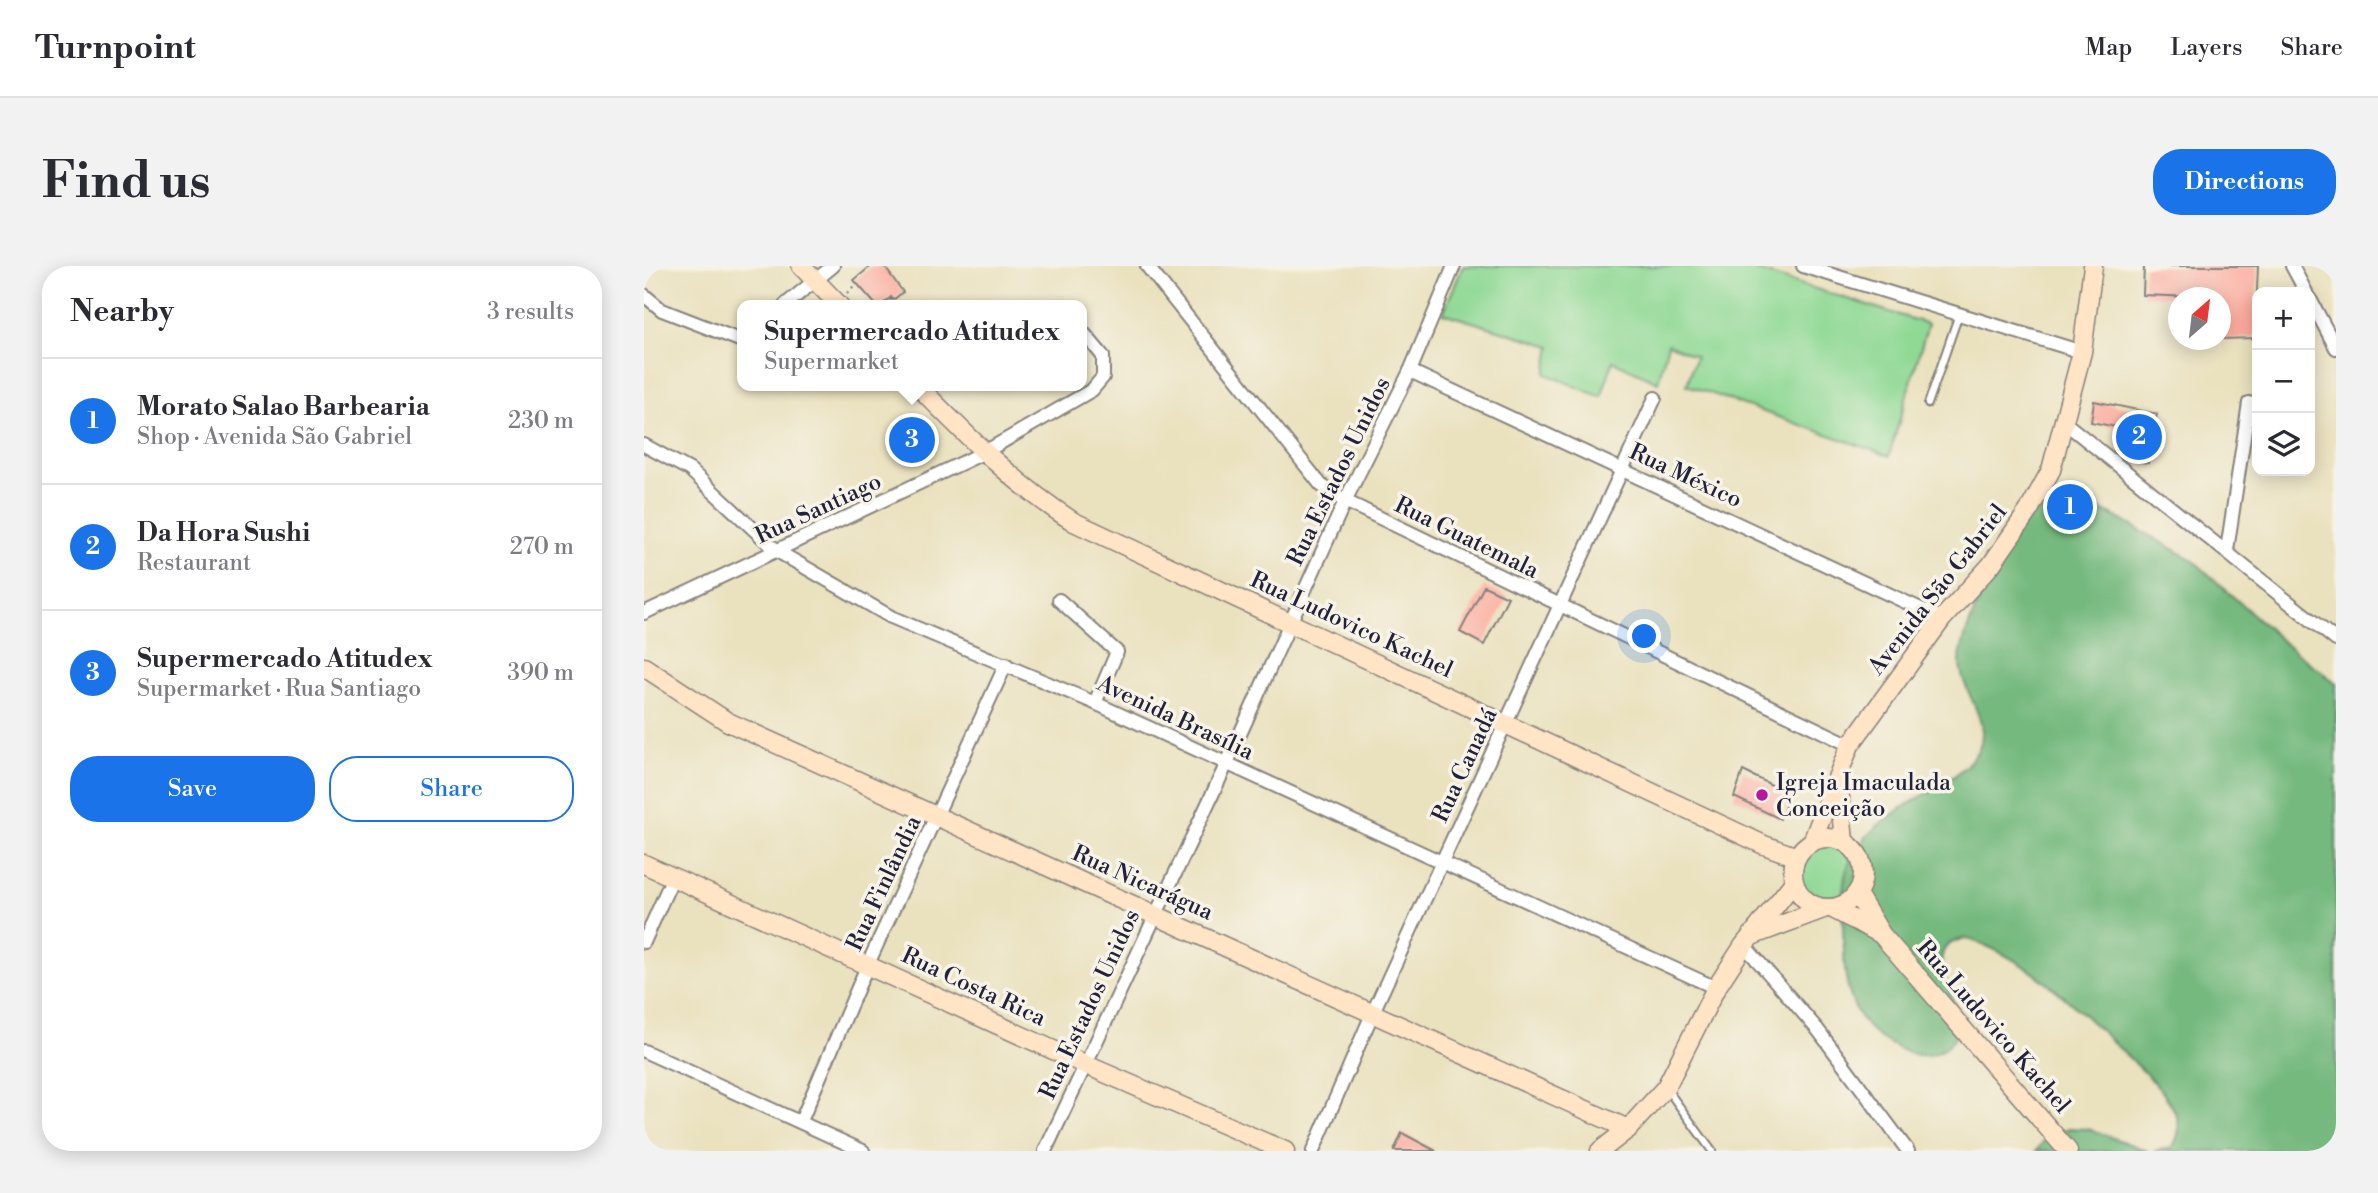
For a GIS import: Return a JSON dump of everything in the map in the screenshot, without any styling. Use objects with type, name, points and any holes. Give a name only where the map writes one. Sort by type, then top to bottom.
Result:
[{"type":"main road","points":[[802,266],[834,300]]},
{"type":"main road","name":"Avenida São Gabriel","points":[[1812,842],[1850,745],[1942,619],[1991,565],[2029,510],[2051,470],[2082,352],[2093,266]]},
{"type":"main road","name":"Rua Ludovico Kachel","points":[[923,391],[983,453],[1037,498],[1074,522],[1763,845],[1797,856]]},
{"type":"main road","name":"Rua Nicarágua","points":[[644,667],[728,722],[1628,1129]]},
{"type":"main road","points":[[1838,770],[1844,842]]},
{"type":"main road","points":[[1600,1151],[1628,1129],[1666,1087],[1716,988],[1747,941],[1794,882],[1797,856],[1812,842],[1828,838],[1844,842],[1860,859],[1862,883],[1850,901],[1747,941]]},
{"type":"main road","name":"Rua Costa Rica","points":[[644,864],[1084,1064],[1285,1151]]},
{"type":"main road","points":[[1794,882],[1801,895],[1812,904],[1828,908]]},
{"type":"main road","name":"Rua Ludovico Kachel","points":[[1857,894],[1881,934],[2068,1151]]},
{"type":"main road","name":"Rua Ludovico Kachel","points":[[1828,908],[1881,934]]},
{"type":"street","points":[[791,300],[833,266]]},
{"type":"street","name":"Rua Guatemala","points":[[1147,266],[1321,485],[1345,501],[1850,745]]},
{"type":"street","name":"Rua Estados Unidos","points":[[1045,1151],[1227,763],[1345,501],[1410,371],[1454,266]]},
{"type":"street","points":[[1803,266],[2082,352]]},
{"type":"street","points":[[2292,266],[2303,287]]},
{"type":"street","points":[[644,295],[662,310],[737,339]]},
{"type":"street","points":[[2315,308],[2336,348]]},
{"type":"street","name":"Rua Santiago","points":[[644,613],[983,453],[1092,390],[1103,377],[1103,356],[1087,337]]},
{"type":"street","name":"Rua México","points":[[1410,371],[1942,619]]},
{"type":"street","name":"Rua Canadá","points":[[1313,1151],[1373,1012],[1655,398]]},
{"type":"street","points":[[2227,550],[2249,403]]},
{"type":"street","points":[[2064,422],[2336,639]]},
{"type":"street","name":"Avenida Brasília","points":[[644,445],[690,470],[777,551],[891,617],[1095,702],[1716,988]]},
{"type":"street","points":[[1059,600],[1117,652],[1095,702]]},
{"type":"street","name":"Rua Finlândia","points":[[801,1121],[868,964],[1006,664]]},
{"type":"street","points":[[644,942],[673,877]]},
{"type":"street","points":[[1747,941],[1818,1030],[1908,1151]]},
{"type":"street","points":[[644,1051],[863,1151]]},
{"type":"lane","points":[[1928,404],[1959,314]]},
{"type":"lane","points":[[1666,1087],[1712,1151]]},
{"type":"green space","points":[[1463,266],[1742,266],[1928,324],[1889,456],[1687,385],[1696,356],[1668,344],[1658,382],[1613,361],[1601,397],[1546,374],[1551,346],[1443,313]]},
{"type":"green space","points":[[2067,497],[2116,517],[2193,560],[2283,642],[2336,683],[2336,1151],[2154,1151],[2172,1148],[2179,1126],[2173,1107],[2153,1081],[2050,985],[2010,957],[1965,938],[1948,945],[1941,959],[1958,1015],[1958,1029],[1952,1041],[1938,1052],[1930,1055],[1914,1054],[1885,1041],[1862,1020],[1851,999],[1844,963],[1843,915],[1845,877],[1850,862],[1866,837],[1877,826],[1950,779],[1975,755],[1982,738],[1982,727],[1961,672],[1960,662],[1969,626],[1989,580],[2014,535],[2037,506]]},
{"type":"green space","points":[[1821,844],[1833,844],[1848,852],[1856,867],[1856,879],[1848,894],[1833,902],[1821,902],[1806,894],[1798,879],[1798,867],[1806,852]]},
{"type":"green space","points":[[2069,1128],[2089,1129],[2148,1151],[2036,1151],[2047,1137]]},
{"type":"building","points":[[871,266],[884,266],[903,292],[893,300],[891,297],[888,300],[872,300],[854,280]]},
{"type":"building","points":[[2144,266],[2258,266],[2257,287],[2252,287],[2252,338],[2231,339],[2231,287],[2168,287],[2168,296],[2143,295]]},
{"type":"building","points":[[2094,401],[2157,414],[2148,463],[2132,460],[2124,444],[2127,429],[2091,422]]},
{"type":"building","points":[[912,417],[929,432],[912,448],[897,432]]},
{"type":"building","points":[[1484,586],[1508,597],[1484,645],[1460,632]]},
{"type":"building","name":"Igreja Imaculada Conceição","points":[[1743,771],[1790,794],[1780,819],[1734,797]]},
{"type":"building","points":[[1402,1133],[1436,1151],[1394,1151]]},
{"type":"place","name":"Da Hora Sushi","points":[[2139,437]]},
{"type":"place","name":"Supermercado Atitudex","points":[[912,440]]},
{"type":"place","name":"Morato Salao Barbearia","points":[[2070,507]]},
{"type":"place","name":"Igreja Imaculada Conceição","points":[[1762,795]]}]
